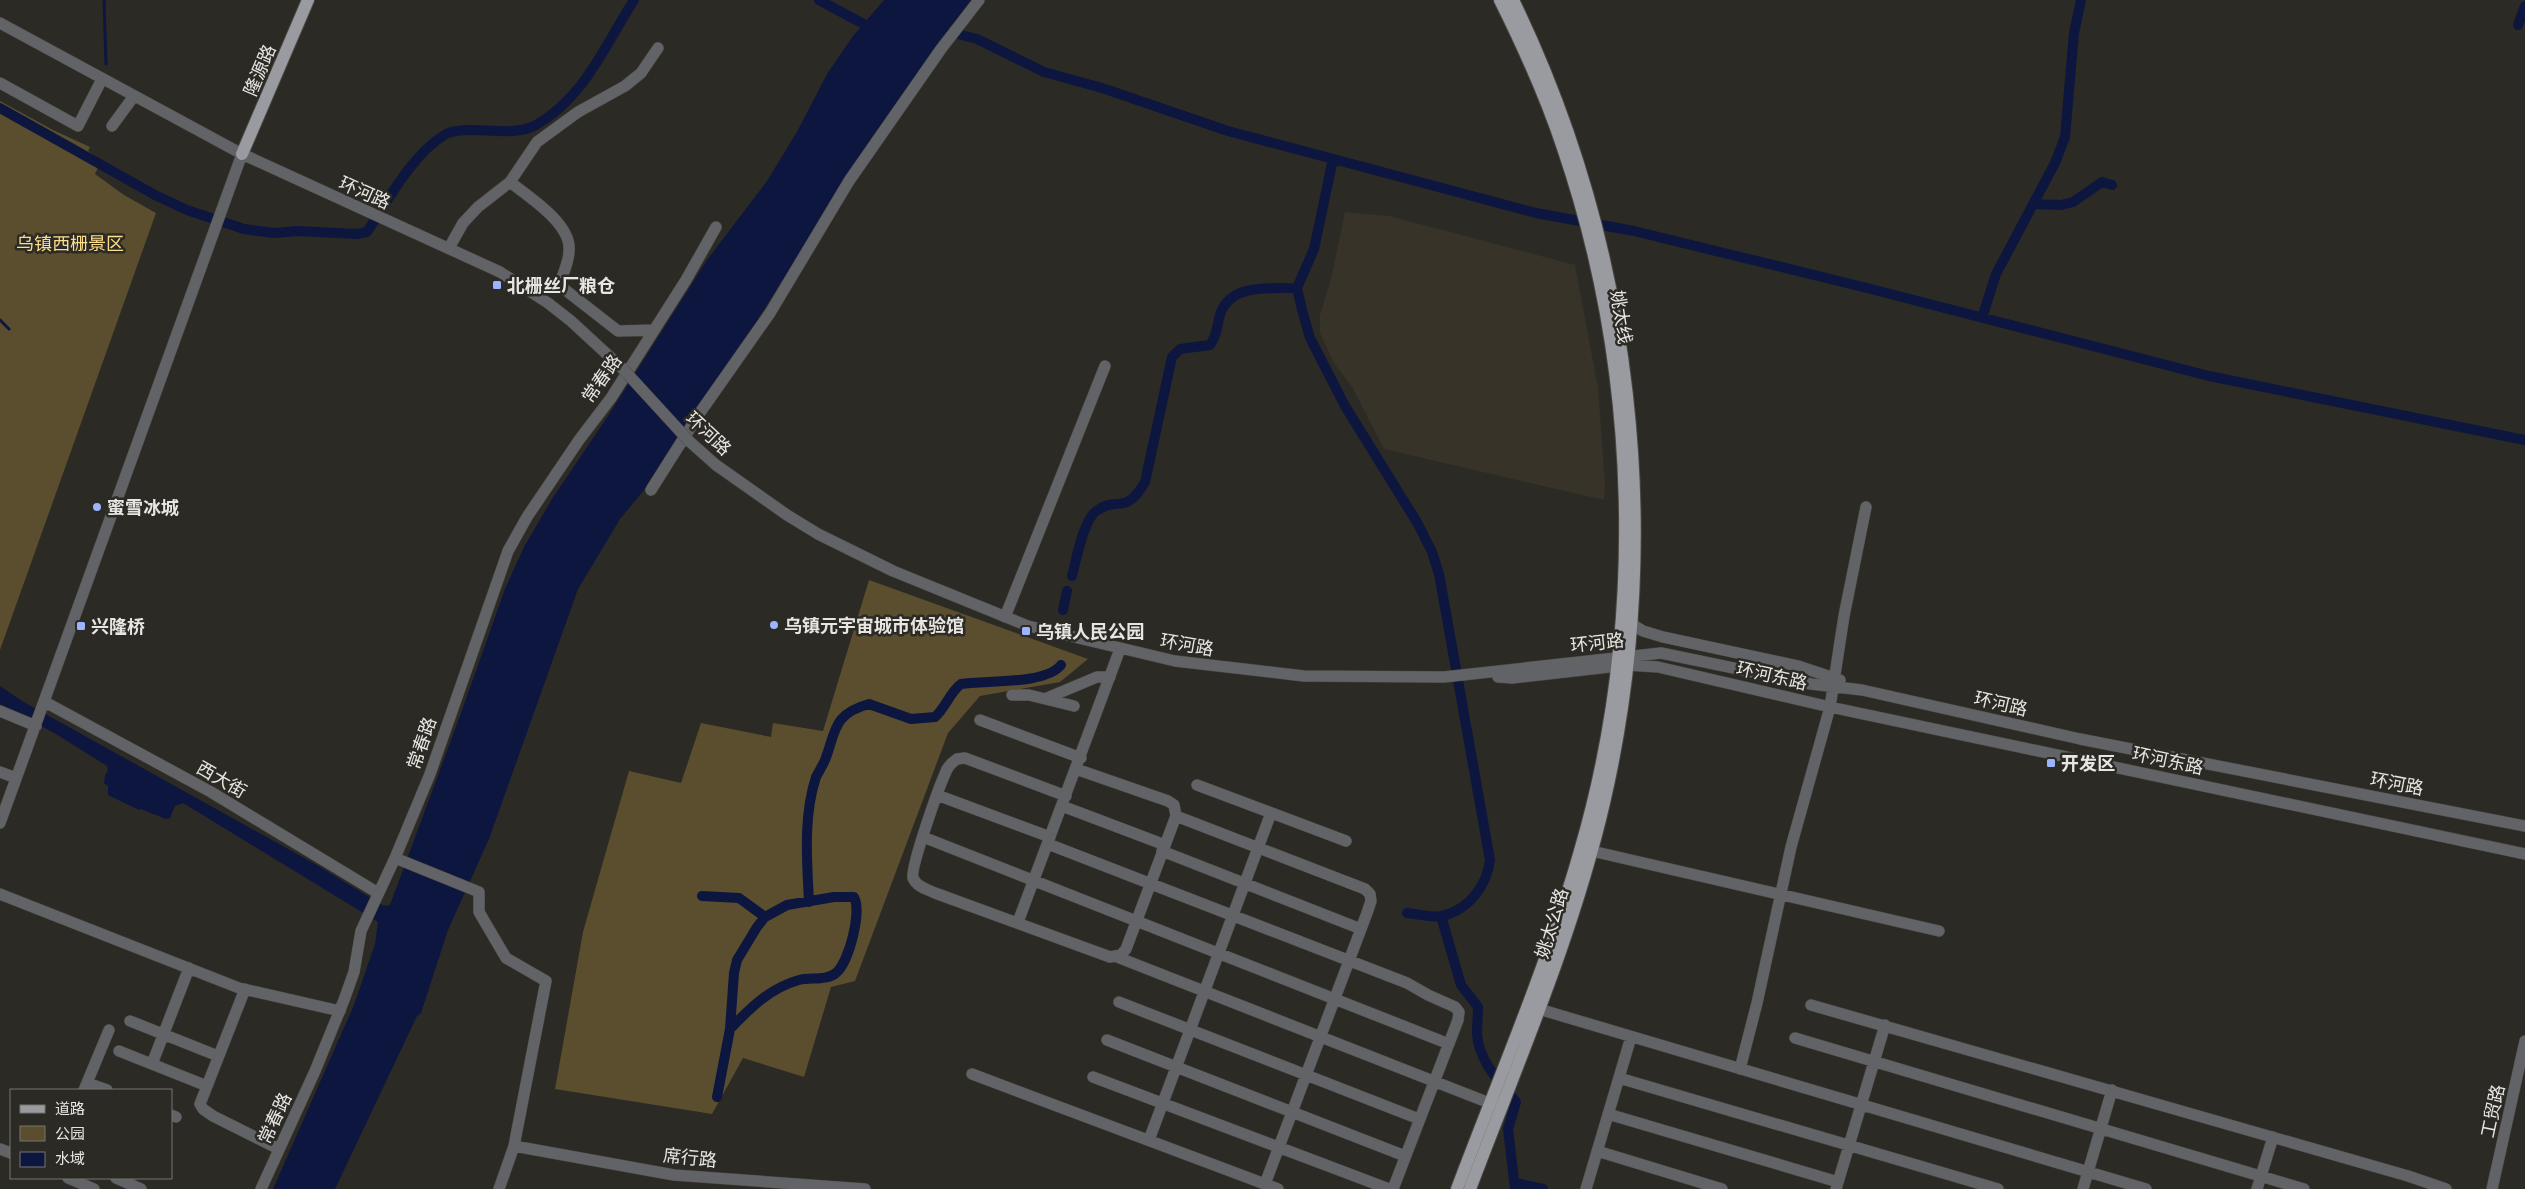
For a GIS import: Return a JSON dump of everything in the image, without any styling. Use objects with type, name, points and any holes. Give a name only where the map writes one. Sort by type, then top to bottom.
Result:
[{"type":"main road","name":"隆源路","points":[[242,154],[308,0]]},
{"type":"main road","name":"姚太线","points":[[1500,0],[1540,86],[1584,198]]},
{"type":"main road","name":"姚太线","points":[[1513,0],[1552,85],[1567,126],[1621,345],[1631,425],[1634,540],[1630,623],[1623,661]]},
{"type":"main road","name":"姚太线","points":[[1598,253],[1621,452],[1623,661]]},
{"type":"main road","name":"姚太公路","points":[[1457,1189],[1495,1105],[1513,1075],[1551,945],[1586,850],[1600,769],[1623,661]]},
{"type":"main road","name":"姚太公路","points":[[1470,1189],[1507,1060],[1534,1008]]},
{"type":"street","points":[[651,490],[699,414],[770,313],[849,181],[941,49],[976,4]]},
{"type":"street","name":"环河路","points":[[0,23],[242,154],[500,272],[548,303],[577,326],[623,369],[689,441],[716,465],[746,487],[818,534],[912,580],[1036,628],[1175,661],[1259,672],[1354,677],[1467,676],[1512,678],[1623,661],[1661,653],[1811,684],[1862,690],[2080,739],[2525,826]]},
{"type":"street","points":[[449,248],[463,223],[478,206],[510,182],[537,142],[578,112],[625,86],[641,73],[658,48]]},
{"type":"street","points":[[0,83],[78,126],[102,78]]},
{"type":"street","points":[[112,126],[134,96]]},
{"type":"street","points":[[0,823],[242,154]]},
{"type":"street","points":[[510,182],[548,211],[564,232],[570,249],[560,285],[618,331],[654,330]]},
{"type":"street","name":"常春路","points":[[261,1189],[340,1010],[354,972],[361,931],[395,858],[430,774],[508,552],[527,517],[589,426],[611,398],[686,280],[716,227]]},
{"type":"street","points":[[1005,617],[1105,366]]},
{"type":"street","points":[[1740,1069],[1791,847],[1830,706],[1844,616],[1866,507]]},
{"type":"street","points":[[1630,623],[1643,631],[1663,637],[1823,673],[1862,690]]},
{"type":"street","points":[[1018,922],[1081,758],[1120,649]]},
{"type":"street","name":"环河东路","points":[[1623,661],[1704,676],[1830,706],[2525,854]]},
{"type":"street","points":[[1047,698],[1097,677],[1110,677]]},
{"type":"street","points":[[1012,695],[1021,694],[1047,698],[1074,706]]},
{"type":"street","name":"西大街","points":[[43,705],[211,792],[377,895]]},
{"type":"street","points":[[0,711],[36,726]]},
{"type":"street","points":[[980,720],[1081,758]]},
{"type":"street","points":[[1361,929],[1245,884],[965,758],[956,758],[951,763],[937,795],[912,872],[919,886],[1117,957],[1495,1105]]},
{"type":"street","points":[[1076,769],[1168,801],[1174,805],[1176,816],[1126,949],[1117,957]]},
{"type":"street","points":[[0,772],[16,778]]},
{"type":"street","points":[[1197,785],[1346,840]]},
{"type":"street","points":[[937,795],[1150,884],[1407,983],[1455,1007],[1459,1012],[1449,1044],[1393,1189]]},
{"type":"street","points":[[1149,1140],[1271,812]]},
{"type":"street","points":[[1176,816],[1366,889],[1370,894],[1371,901],[1361,929],[1265,1184]]},
{"type":"street","points":[[923,837],[1449,1044]]},
{"type":"street","points":[[1586,850],[1940,931]]},
{"type":"street","points":[[395,858],[479,892],[479,912],[506,958],[546,981],[514,1146],[499,1189]]},
{"type":"street","points":[[0,894],[244,989],[340,1010]]},
{"type":"street","points":[[152,1064],[189,968]]},
{"type":"street","points":[[244,989],[200,1104],[203,1109],[279,1149]]},
{"type":"street","points":[[1119,1002],[1419,1119]]},
{"type":"street","points":[[1811,1004],[2408,1176],[2446,1189]]},
{"type":"street","points":[[1534,1008],[2146,1189]]},
{"type":"street","points":[[130,1021],[218,1056]]},
{"type":"street","points":[[1608,1114],[1837,1186],[1884,1025]]},
{"type":"street","points":[[102,1089],[86,1086],[109,1030]]},
{"type":"street","points":[[1589,1188],[1597,1152],[1631,1036]]},
{"type":"street","points":[[1795,1038],[2304,1189]]},
{"type":"street","points":[[1107,1040],[1405,1156]]},
{"type":"street","name":"工贸路","points":[[2492,1189],[2525,1041]]},
{"type":"street","points":[[119,1051],[206,1086]]},
{"type":"street","points":[[972,1074],[1278,1189]]},
{"type":"street","points":[[1093,1077],[1389,1189]]},
{"type":"street","points":[[1619,1078],[1998,1189]]},
{"type":"street","points":[[2083,1189],[2112,1090]]},
{"type":"street","points":[[2257,1189],[2272,1137]]},
{"type":"street","name":"席行路","points":[[514,1146],[674,1174],[865,1189]]},
{"type":"street","points":[[1597,1152],[1722,1189]]},
{"type":"street","points":[[70,1179],[93,1189]]},
{"type":"street","points":[[118,1179],[141,1189]]},
{"type":"shaded area","points":[[1345,212],[1389,216],[1575,265],[1598,388],[1605,483],[1604,500],[1384,449],[1352,387],[1334,363],[1320,333],[1320,315],[1331,279]]},
{"type":"green space","name":"乌镇西栅景区","points":[[0,101],[53,130],[90,147],[88,151],[101,161],[95,174],[124,195],[156,213],[0,650]]},
{"type":"green space","points":[[869,580],[1088,659],[1060,682],[980,696],[948,733],[855,981],[831,987],[804,1077],[743,1058],[712,1114],[555,1089],[583,932],[629,771],[681,783],[701,723],[771,737],[773,723],[823,731]]},
{"type":"water","points":[[884,0],[971,0],[873,136],[743,343],[644,490],[620,519],[578,589],[489,839],[448,930],[421,1013],[417,1016],[335,1189],[273,1189],[354,1005],[375,944],[378,922],[183,803],[175,806],[170,818],[166,819],[141,809],[139,810],[108,795],[108,786],[104,783],[105,775],[108,771],[107,766],[56,734],[0,704],[0,686],[22,701],[315,864],[384,906],[390,905],[505,589],[524,547],[552,499],[608,416],[707,260],[767,181],[798,130],[827,74],[853,36]]},
{"type":"waterway","points":[[104,0],[106,64]]},
{"type":"waterway","points":[[0,108],[155,195],[187,210],[244,229],[274,233],[297,231],[357,234],[367,232],[412,165],[434,142],[446,134],[466,130],[521,130],[536,125],[553,113],[581,85],[634,0]]},
{"type":"waterway","points":[[819,0],[873,29]]},
{"type":"waterway","points":[[1982,318],[1996,274],[2055,163],[2065,137],[2074,33],[2081,0]]},
{"type":"waterway","points":[[2518,25],[2525,6]]},
{"type":"waterway","points":[[946,31],[977,39],[1044,72],[1102,88],[1228,131],[1536,213],[1634,231],[1867,288],[2209,376],[2525,440]]},
{"type":"waterway","points":[[1333,159],[1314,249],[1297,288],[1310,338],[1345,406],[1418,524],[1432,552],[1439,574],[1490,860],[1481,887],[1460,908],[1442,916],[1407,913]]},
{"type":"waterway","points":[[2033,204],[2061,205],[2073,202],[2102,182],[2112,185]]},
{"type":"waterway","points":[[1072,576],[1080,542],[1091,517],[1103,507],[1126,503],[1138,493],[1145,482],[1172,357],[1180,349],[1210,345],[1215,336],[1221,312],[1234,296],[1243,292],[1265,288],[1297,288]]},
{"type":"waterway","points":[[0,320],[9,329]]},
{"type":"waterway","points":[[1063,610],[1067,591]]},
{"type":"waterway","points":[[809,902],[807,839],[812,792],[837,725],[848,713],[869,704],[911,719],[935,717],[961,684],[1029,679],[1042,676],[1061,665]]},
{"type":"waterway","points":[[702,896],[739,898],[765,917]]},
{"type":"waterway","points":[[717,1097],[730,1029],[734,973],[737,960],[757,927],[765,917],[787,905],[834,897],[854,897],[856,914],[853,936],[845,959],[836,973],[823,978],[799,980],[779,988],[753,1006],[730,1029]]},
{"type":"waterway","points":[[1441,916],[1461,985],[1478,1007],[1477,1034],[1482,1054],[1491,1071],[1516,1102],[1508,1129],[1515,1189]]},
{"type":"waterway","points":[[1516,1183],[1543,1189]]},
{"type":"place","name":"北栅丝厂粮仓","points":[[497,285]]},
{"type":"place","name":"蜜雪冰城","points":[[97,507]]},
{"type":"place","name":"乌镇元宇宙城市体验馆","points":[[774,625]]},
{"type":"place","name":"兴隆桥","points":[[81,626]]},
{"type":"place","name":"乌镇人民公园","points":[[1026,631]]},
{"type":"place","name":"开发区","points":[[2051,763]]}]
